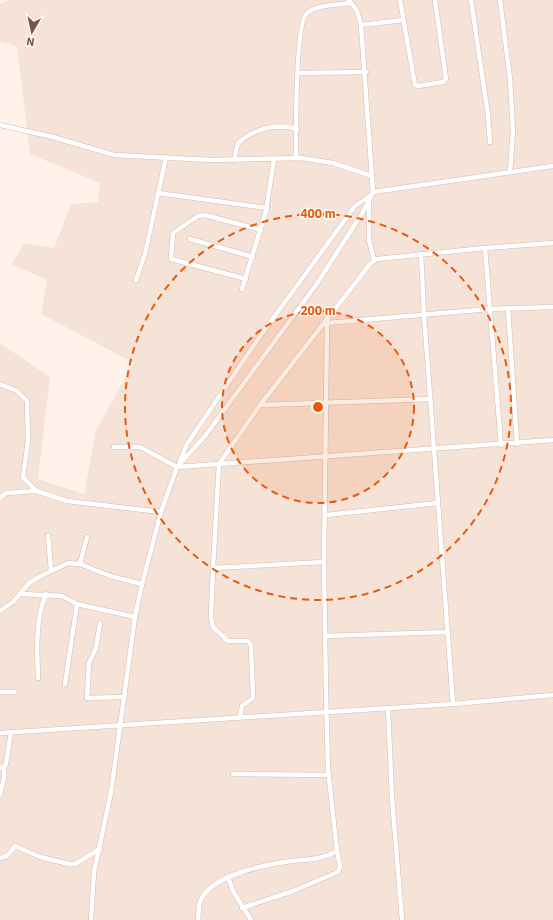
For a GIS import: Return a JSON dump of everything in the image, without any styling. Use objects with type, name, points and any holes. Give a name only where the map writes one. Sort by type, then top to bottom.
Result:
[{"type":"street","points":[[400,0],[416,86],[445,81],[439,22],[435,0]]},
{"type":"street","points":[[471,0],[488,115],[490,142]]},
{"type":"street","points":[[500,0],[510,79],[512,130],[510,172]]},
{"type":"street","points":[[296,158],[298,73],[300,35],[303,19],[306,13],[321,7],[351,2],[359,15],[366,72],[372,176],[369,240],[374,260]]},
{"type":"street","points":[[361,25],[403,20]]},
{"type":"street","points":[[298,73],[366,72]]},
{"type":"street","points":[[0,125],[53,137],[114,155],[234,160],[296,158],[333,163],[372,176]]},
{"type":"street","points":[[234,160],[238,143],[265,128],[278,125],[297,129]]},
{"type":"street","points":[[136,280],[145,254],[166,157]]},
{"type":"street","points":[[242,289],[267,208],[274,159]]},
{"type":"street","points":[[91,920],[94,872],[100,849],[116,764],[119,726],[135,617],[161,512],[187,444],[258,339],[355,206],[371,195],[553,166]]},
{"type":"street","points":[[158,193],[267,208]]},
{"type":"street","points":[[178,465],[205,436],[316,285],[371,195]]},
{"type":"street","points":[[246,279],[171,259],[173,233],[202,215],[239,223],[261,230]]},
{"type":"street","points":[[190,239],[253,257]]},
{"type":"street","points":[[240,717],[242,706],[253,698],[251,645],[248,641],[228,641],[213,627],[211,618],[219,464],[260,405],[374,260],[421,254],[553,243]]},
{"type":"street","points":[[486,248],[501,445]]},
{"type":"street","points":[[421,254],[424,315],[453,704]]},
{"type":"street","points":[[327,323],[490,309],[553,307]]},
{"type":"street","points":[[508,308],[517,444]]},
{"type":"street","points":[[242,908],[293,891],[338,872],[340,866],[329,775],[325,636],[324,562],[326,515],[325,457],[328,318]]},
{"type":"street","points":[[0,384],[17,391],[27,401],[28,441],[23,477],[36,491]]},
{"type":"street","points":[[260,405],[430,399]]},
{"type":"street","points":[[114,447],[140,448],[178,465],[219,464],[325,457],[517,444],[553,440]]},
{"type":"street","points":[[0,498],[6,493],[36,491],[67,501],[161,512]]},
{"type":"street","points":[[326,515],[438,503]]},
{"type":"street","points":[[48,536],[51,570]]},
{"type":"street","points":[[80,564],[87,537]]},
{"type":"street","points":[[213,568],[324,562]]},
{"type":"street","points":[[0,611],[22,594],[29,584],[51,570],[68,563],[80,564],[110,576],[142,584]]},
{"type":"street","points":[[22,594],[46,594],[68,598],[77,604],[135,617]]},
{"type":"street","points":[[38,678],[37,658],[41,605],[46,594]]},
{"type":"street","points":[[65,684],[77,604]]},
{"type":"street","points":[[100,623],[96,648],[89,663],[87,698],[123,697]]},
{"type":"street","points":[[325,636],[448,632]]},
{"type":"street","points":[[0,692],[15,692]]},
{"type":"street","points":[[0,733],[453,704],[553,694]]},
{"type":"street","points":[[388,708],[392,798],[402,920]]},
{"type":"street","points":[[0,795],[4,778],[2,767],[11,732]]},
{"type":"street","points":[[233,774],[329,775]]},
{"type":"street","points":[[0,858],[6,856],[15,846],[40,857],[74,864],[100,849]]},
{"type":"street","points":[[198,920],[200,902],[203,897],[217,883],[228,877],[282,862],[324,858],[337,851]]},
{"type":"street","points":[[228,877],[242,908],[251,920]]},
{"type":"shaded area","points":[[9,0],[553,0],[553,920],[0,920],[0,343],[50,377],[38,479],[84,494],[96,430],[134,363],[41,314],[47,280],[11,264],[25,243],[54,248],[71,204],[98,202],[100,183],[30,154],[17,46],[0,42],[0,4]]}]
